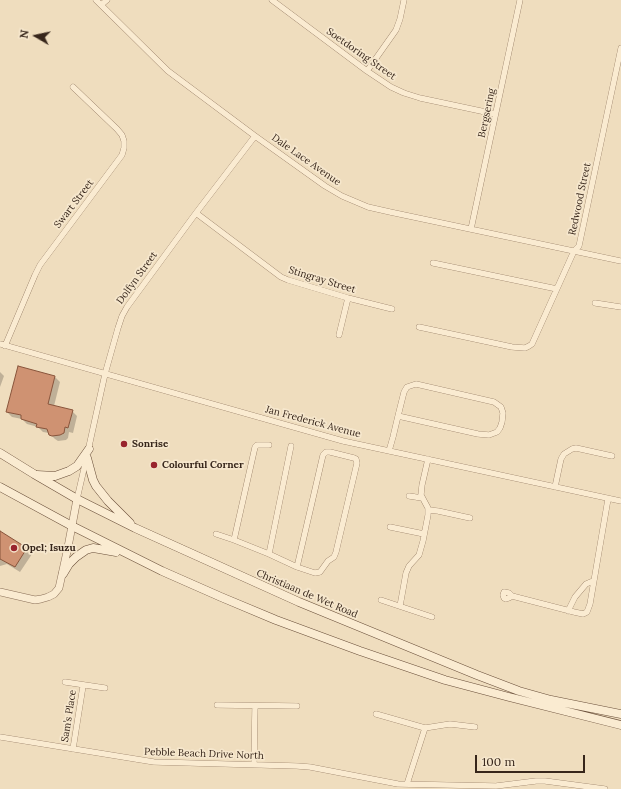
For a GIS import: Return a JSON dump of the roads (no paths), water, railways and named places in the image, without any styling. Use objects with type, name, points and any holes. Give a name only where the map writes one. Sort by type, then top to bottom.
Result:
[{"type":"main road","points":[[34,474],[55,476],[69,471],[76,466],[89,449]]},
{"type":"main road","name":"Christiaan de Wet Road","points":[[0,453],[77,499],[135,528],[300,602],[519,691],[621,714]]},
{"type":"main road","points":[[87,458],[96,486],[108,501],[135,528]]},
{"type":"main road","points":[[0,487],[72,526],[162,571],[276,620],[439,678],[509,698],[621,725]]},
{"type":"main road","points":[[62,574],[76,557],[86,550],[93,548],[109,550],[134,557]]},
{"type":"street","name":"Dale Lace Avenue","points":[[96,0],[168,71],[325,186],[354,202],[390,212],[621,261]]},
{"type":"street","points":[[101,5],[107,0]]},
{"type":"street","name":"Soetdoring Street","points":[[272,0],[367,72],[390,87],[420,98],[495,114]]},
{"type":"street","points":[[367,72],[396,30],[404,0]]},
{"type":"street","name":"Bergsering","points":[[471,229],[520,0]]},
{"type":"street","name":"Redwood Street","points":[[419,327],[512,347],[525,348],[532,344],[574,251],[579,246],[621,48]]},
{"type":"street","name":"Swart Street","points":[[2,345],[40,265],[122,155],[124,148],[122,135],[117,129],[73,87]]},
{"type":"street","name":"Dolfyn Street","points":[[0,592],[35,600],[54,594],[59,588],[105,374],[122,316],[196,213],[255,136]]},
{"type":"street","name":"Stingray Street","points":[[196,213],[280,277],[348,298],[392,309]]},
{"type":"street","points":[[433,263],[557,289]]},
{"type":"street","points":[[339,335],[348,298]]},
{"type":"street","points":[[595,303],[621,307]]},
{"type":"street","name":"Jan Frederick Avenue","points":[[2,345],[248,413],[343,441],[621,501]]},
{"type":"street","points":[[389,451],[404,392],[407,387],[416,384],[494,402],[501,407],[502,422],[500,428],[496,432],[489,435],[478,434],[398,416]]},
{"type":"street","points":[[234,540],[255,448],[257,445],[268,445]]},
{"type":"street","points":[[268,554],[291,446]]},
{"type":"street","points":[[555,487],[560,459],[564,454],[572,449],[576,448],[612,456]]},
{"type":"street","points":[[216,534],[234,540],[297,567],[315,574],[320,572],[328,561],[336,554],[357,463],[356,459],[330,452],[326,452],[323,455],[297,567]]},
{"type":"street","points":[[400,606],[406,573],[409,566],[419,555],[428,515],[428,508],[421,495],[428,459]]},
{"type":"street","points":[[409,496],[422,498]]},
{"type":"street","points":[[512,596],[568,611],[583,614],[587,612],[590,604],[608,499]]},
{"type":"street","points":[[428,510],[470,518]]},
{"type":"street","points":[[390,527],[424,534]]},
{"type":"street","points":[[568,611],[575,597],[586,584],[593,582]]},
{"type":"street","points":[[381,600],[432,618]]},
{"type":"street","name":"Sam’s Place","points":[[65,682],[83,686],[105,688]]},
{"type":"street","name":"Sam’s Place","points":[[73,749],[83,686]]},
{"type":"street","points":[[216,705],[297,706]]},
{"type":"street","points":[[254,765],[255,706]]},
{"type":"street","points":[[376,714],[425,728],[450,724],[475,727]]},
{"type":"street","points":[[407,784],[425,728]]},
{"type":"street","name":"Pebble Beach Drive North","points":[[0,737],[154,762],[310,767],[398,784],[496,786],[545,781],[605,789]]},
{"type":"place","name":"Sonrise","points":[[124,444]]},
{"type":"place","name":"Colourful Corner","points":[[154,465]]},
{"type":"place","name":"Opel; Isuzu","points":[[14,548]]}]
